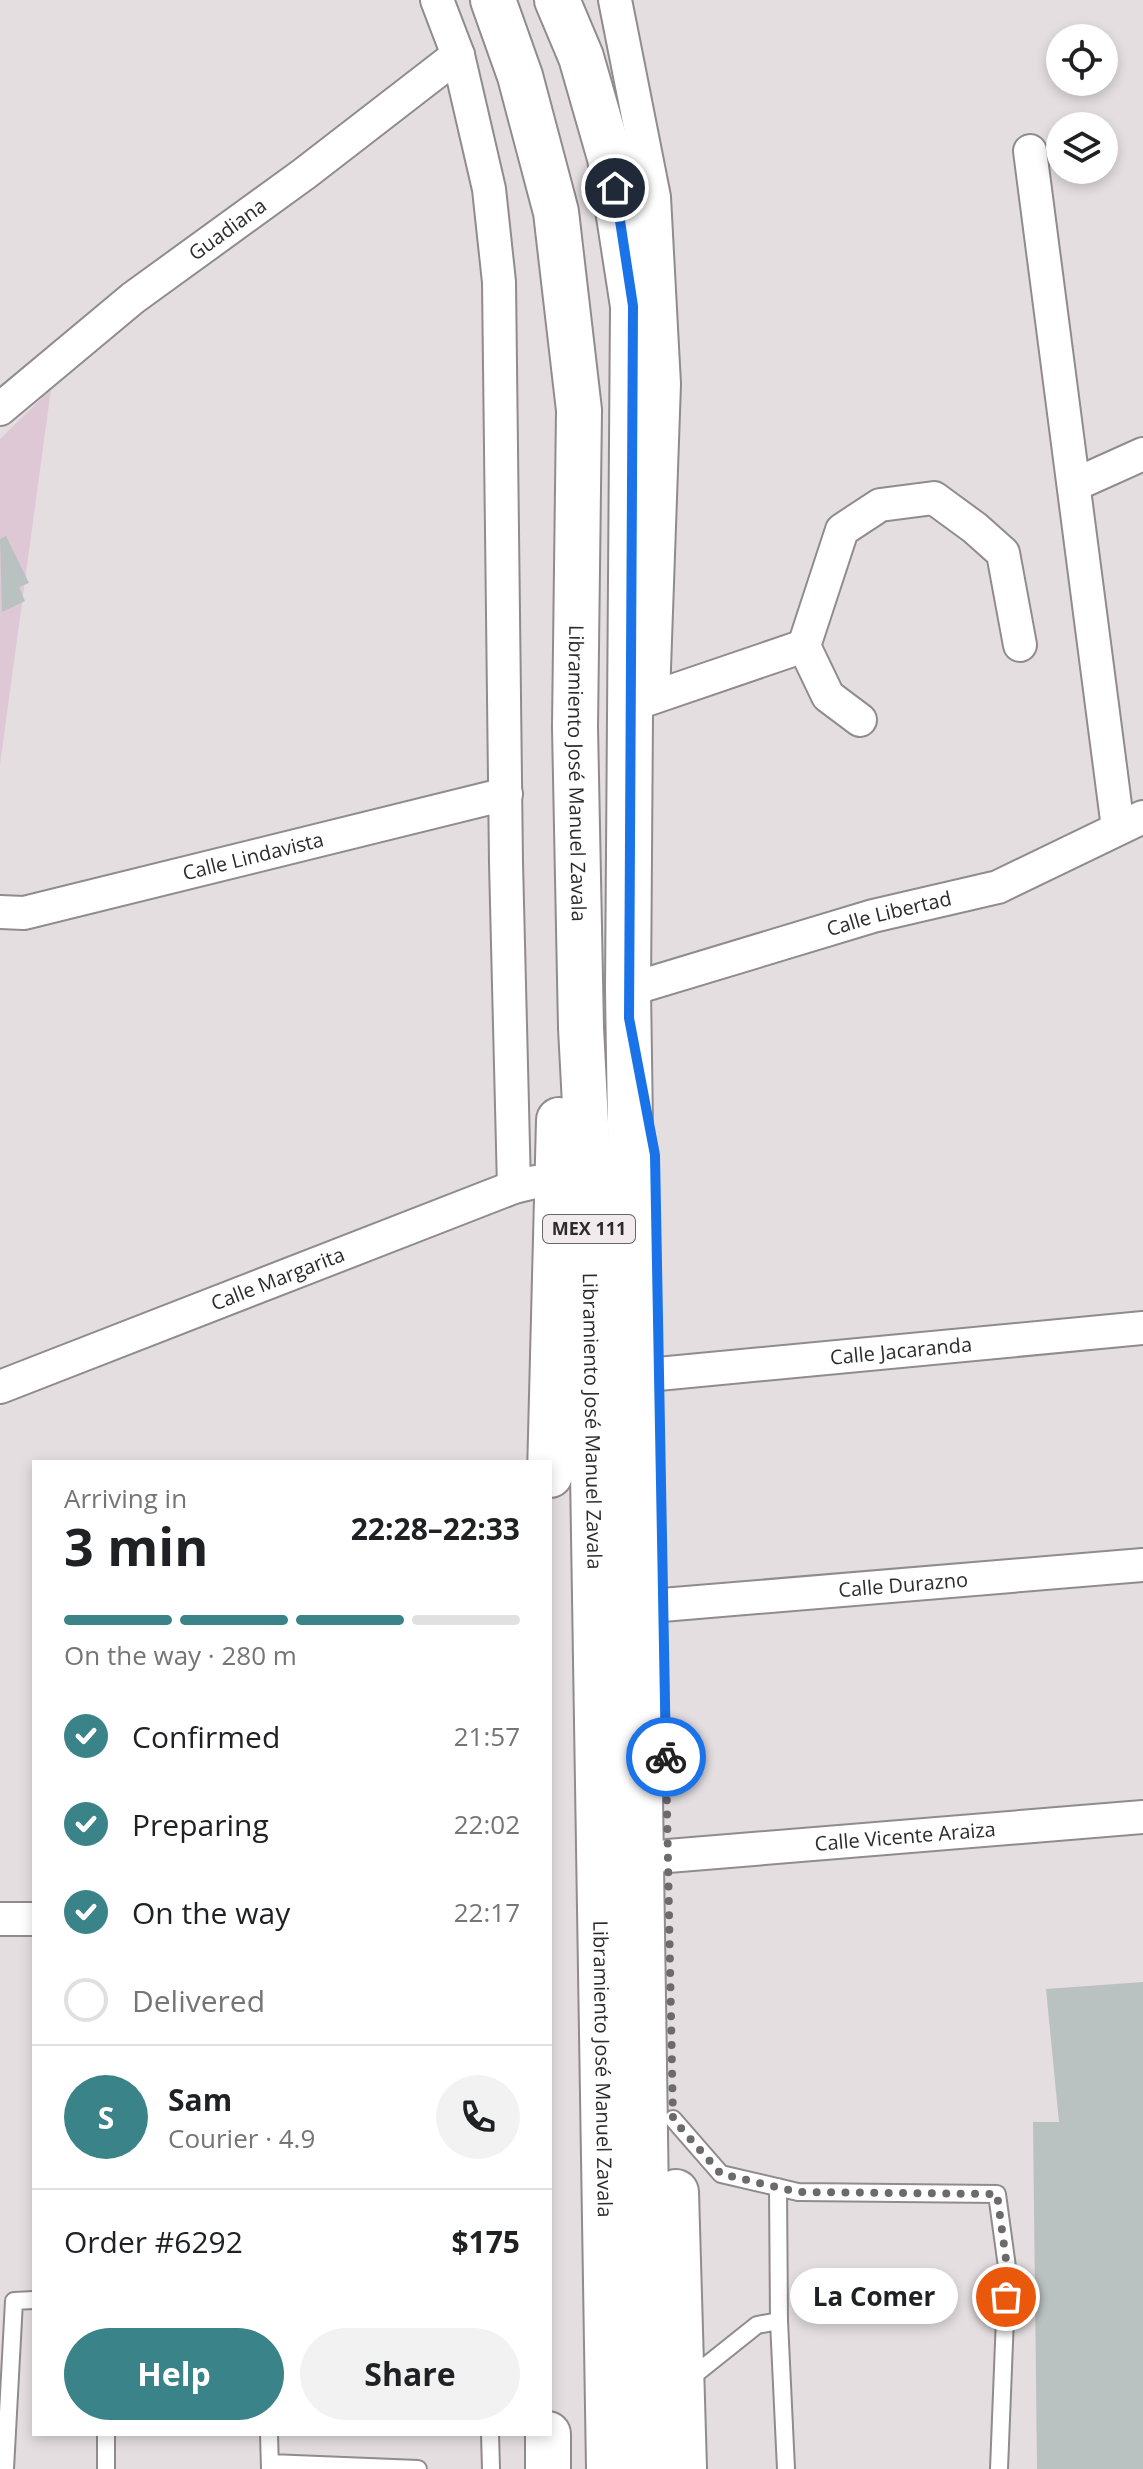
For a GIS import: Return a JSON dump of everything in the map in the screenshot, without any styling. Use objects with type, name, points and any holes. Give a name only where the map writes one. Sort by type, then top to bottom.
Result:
[{"type":"main road","name":"Libramiento José Manuel Zavala","points":[[493,0],[520,76],[556,212],[579,410],[575,727],[581,1028],[588,1161],[609,2469]]},
{"type":"main road","name":"Libramiento José Manuel Zavala","points":[[557,0],[581,57],[610,158],[633,306],[642,701],[629,1004],[650,2469]]},
{"type":"main road","points":[[629,1004],[655,1155],[673,2119],[684,2469]]},
{"type":"main road","points":[[550,1460],[559,1119],[581,1028]]},
{"type":"main road","points":[[548,2436],[548,2469]]},
{"type":"street","points":[[437,0],[458,55],[489,189],[499,282],[514,1187]]},
{"type":"street","points":[[615,0],[654,197],[664,384],[642,701],[804,646]]},
{"type":"street","name":"Guadiana","points":[[0,409],[133,298],[304,174],[458,55]]},
{"type":"street","points":[[1030,151],[1074,485],[1130,822]]},
{"type":"street","points":[[1074,485],[1143,454]]},
{"type":"street","points":[[860,720],[828,696],[804,646],[842,530],[880,505],[934,498],[1003,553],[1020,645]]},
{"type":"street","name":"Calle Lindavista","points":[[0,912],[24,913],[506,794]]},
{"type":"street","name":"Calle Libertad","points":[[629,1004],[873,916],[998,887],[1130,822]]},
{"type":"street","name":"Calle Margarita","points":[[0,1387],[514,1187],[557,1176]]},
{"type":"street","name":"Calle Jacaranda","points":[[658,1374],[1143,1328]]},
{"type":"street","name":"Calle Durazno","points":[[662,1605],[1143,1565]]},
{"type":"street","name":"Calle Vicente Araiza","points":[[668,1856],[1143,1817]]},
{"type":"street","points":[[0,1919],[32,1919]]},
{"type":"lane","points":[[673,2119],[721,2174],[798,2192],[997,2194],[1007,2267],[999,2469]]},
{"type":"lane","points":[[778,2187],[779,2321],[786,2469]]},
{"type":"lane","points":[[5,2469],[14,2301],[32,2300]]},
{"type":"lane","points":[[683,2383],[757,2325],[779,2321]]},
{"type":"lane","points":[[106,2436],[106,2469]]},
{"type":"lane","points":[[269,2436],[270,2466],[354,2464],[418,2469]]},
{"type":"lane","points":[[490,2436],[491,2469]]},
{"type":"shaded area","points":[[51,389],[0,765],[0,439]]},
{"type":"building","points":[[6,536],[29,583],[19,587],[25,601],[2,612],[0,539]]},
{"type":"building","points":[[1143,1982],[1143,2469],[1037,2469],[1033,2122],[1059,2122],[1046,1989]]},
{"type":"way so far","points":[[666,1757],[673,2119],[721,2174],[798,2192],[997,2194],[1007,2267],[1006,2297]]},
{"type":"place","name":"La Comer","points":[[1006,2297]]},
{"type":"route","points":[[615,188],[633,306],[629,1018],[655,1155],[666,1757]]}]
